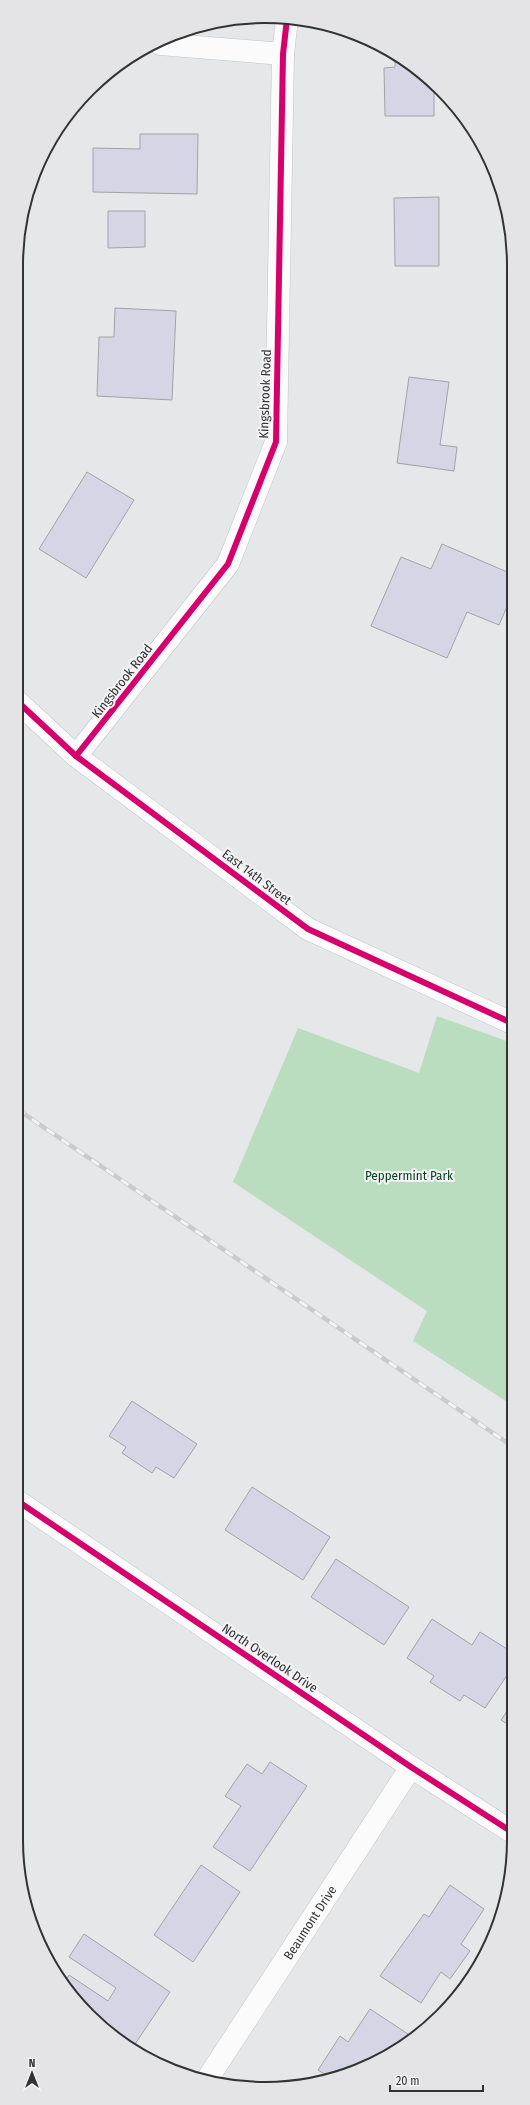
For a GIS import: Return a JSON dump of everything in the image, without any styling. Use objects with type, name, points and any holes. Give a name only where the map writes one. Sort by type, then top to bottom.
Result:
[{"type":"street","name":"Kingsbrook Road","points":[[76,756],[228,564],[276,442],[283,54],[286,24]]},
{"type":"street","points":[[165,44],[283,54]]},
{"type":"street","name":"East 14th Street","points":[[23,707],[76,756],[308,929],[507,1021]]},
{"type":"street","name":"North Overlook Drive","points":[[23,1505],[411,1767],[507,1829]]},
{"type":"street","name":"Beaumont Drive","points":[[210,2075],[411,1767]]},
{"type":"green space","name":"Peppermint Park","points":[[437,1016],[507,1041],[507,1402],[413,1341],[427,1311],[233,1182],[298,1028],[419,1073]]},
{"type":"building","points":[[395,61],[425,83],[434,92],[434,116],[385,116],[384,68],[395,67]]},
{"type":"building","points":[[140,134],[198,134],[197,194],[93,192],[93,148],[140,149]]},
{"type":"building","points":[[439,197],[439,266],[395,266],[394,198]]},
{"type":"building","points":[[108,211],[145,211],[145,247],[108,248]]},
{"type":"building","points":[[115,308],[176,311],[172,400],[97,396],[99,337],[114,337]]},
{"type":"building","points":[[409,377],[449,382],[440,445],[457,447],[454,471],[397,463]]},
{"type":"building","points":[[87,472],[134,500],[86,578],[39,549]]},
{"type":"building","points":[[442,544],[507,572],[507,607],[499,625],[467,612],[447,658],[371,626],[401,557],[431,569]]},
{"type":"building","points":[[132,1401],[197,1444],[174,1478],[156,1467],[152,1473],[122,1453],[126,1447],[109,1436]]},
{"type":"building","points":[[252,1487],[330,1537],[303,1580],[225,1530]]},
{"type":"building","points":[[336,1559],[409,1607],[384,1645],[311,1597]]},
{"type":"building","points":[[432,1619],[472,1645],[480,1632],[507,1649],[507,1675],[485,1708],[464,1695],[460,1701],[430,1682],[434,1676],[407,1658]]},
{"type":"building","points":[[507,1711],[507,1724],[501,1720]]},
{"type":"building","points":[[270,1762],[307,1786],[250,1871],[213,1847],[241,1806],[225,1796],[247,1764],[262,1774]]},
{"type":"building","points":[[201,1865],[240,1892],[193,1962],[154,1935]]},
{"type":"building","points":[[450,1885],[484,1909],[461,1944],[470,1951],[450,1979],[441,1972],[421,2003],[380,1976],[424,1914],[429,1917]]},
{"type":"building","points":[[84,1934],[170,1992],[135,2044],[105,2022],[83,2000],[67,1978],[69,1975],[108,2001],[116,1988],[69,1957]]},
{"type":"building","points":[[370,2009],[408,2034],[386,2050],[358,2064],[325,2075],[318,2070],[340,2036],[348,2042]]},
{"type":"railway","points":[[23,1113],[507,1443]]},
{"type":"cycle path","points":[[76,756],[228,564],[276,442],[283,54],[286,24]]},
{"type":"cycle path","points":[[23,707],[76,756],[308,929],[507,1021]]},
{"type":"cycle path","points":[[23,1505],[411,1767],[507,1829]]}]
